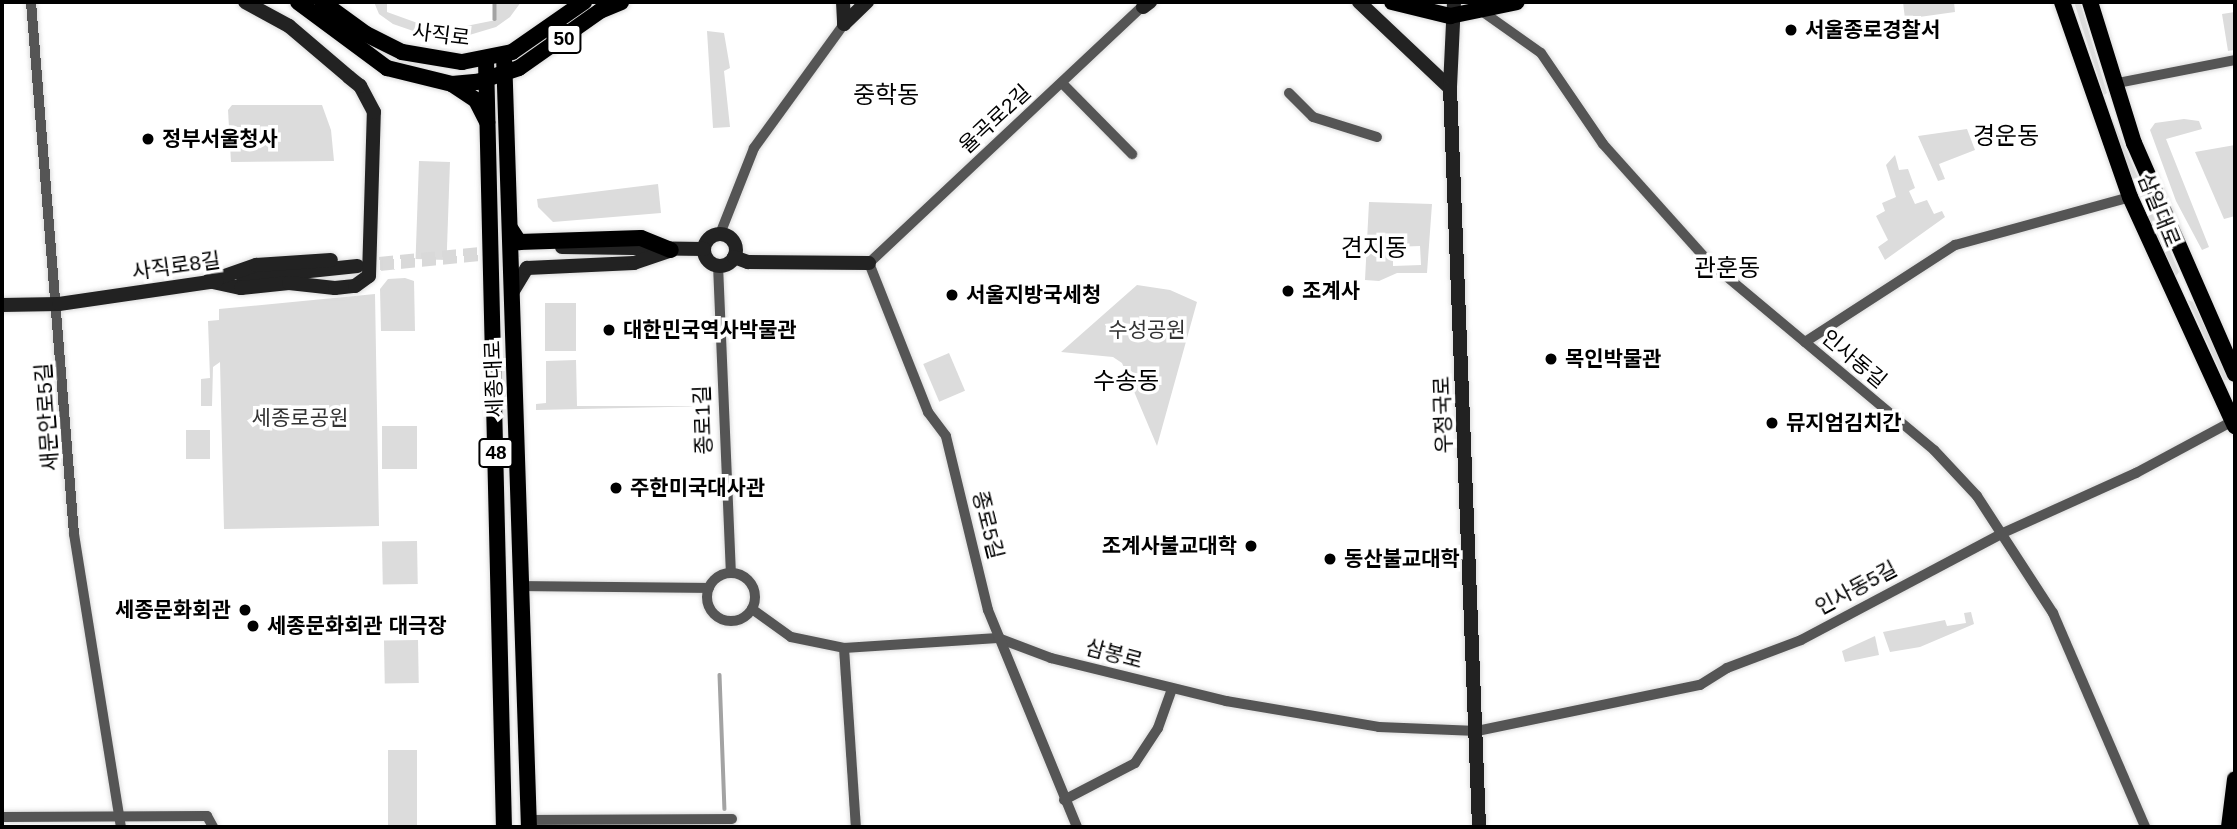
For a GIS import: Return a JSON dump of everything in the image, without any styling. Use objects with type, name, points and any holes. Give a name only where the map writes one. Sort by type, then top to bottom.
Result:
[{"type":"main road","name":"사직로","points":[[298,2],[381,64],[413,77],[452,84],[487,80]]},
{"type":"main road","name":"사직로","points":[[322,2],[366,34],[402,52],[440,60],[486,60],[505,55]]},
{"type":"main road","name":"50","points":[[505,55],[584,2]]},
{"type":"main road","name":"50","points":[[487,80],[505,74],[621,2]]},
{"type":"main road","points":[[1400,4],[1483,12],[1517,2]]},
{"type":"main road","name":"삼일대로","points":[[2062,2],[2130,197],[2157,261],[2235,422]]},
{"type":"main road","name":"삼일대로","points":[[2090,2],[2113,84],[2134,144],[2186,257],[2235,374]]},
{"type":"main road","name":"세종대로","points":[[505,55],[529,823]]},
{"type":"main road","name":"세종대로","points":[[486,60],[504,827]]},
{"type":"main road","points":[[452,84],[475,100],[489,127]]},
{"type":"main road","points":[[510,228],[519,242],[641,238],[671,250]]},
{"type":"main road","points":[[2157,261],[2182,287],[2189,281],[2186,257]]},
{"type":"main road","points":[[2229,827],[2235,779]]},
{"type":"street","name":"새문안로5길","points":[[31,2],[59,304],[74,534],[121,822]]},
{"type":"street","name":"사직로8길","points":[[2,305],[59,304],[208,281],[362,262],[373,113],[360,86],[349,76],[289,26],[244,2]]},
{"type":"street","points":[[843,2],[844,24]]},
{"type":"street","points":[[867,2],[844,24],[754,148],[720,234],[707,240],[704,249],[709,262],[718,265],[735,255],[869,263]]},
{"type":"street","points":[[1359,2],[1451,88]]},
{"type":"street","name":"율곡로2길","points":[[869,263],[1147,4]]},
{"type":"street","name":"우정국로","points":[[1452,9],[1451,88],[1479,827]]},
{"type":"street","name":"인사동길","points":[[1483,12],[1541,53],[1603,144],[1643,192],[1708,261],[1934,450],[1977,496],[2053,613],[2145,827]]},
{"type":"street","points":[[2113,84],[2235,60]]},
{"type":"street","points":[[1062,83],[1132,155]]},
{"type":"street","points":[[1289,93],[1313,117],[1377,136]]},
{"type":"street","points":[[1805,342],[1955,245],[2130,197]]},
{"type":"street","points":[[720,234],[732,240],[735,255]]},
{"type":"street","points":[[547,247],[704,249]]},
{"type":"street","points":[[512,296],[515,281],[527,268],[634,263],[671,250]]},
{"type":"street","name":"종로5길","points":[[869,263],[928,412],[946,436],[998,638],[1063,800],[1077,827]]},
{"type":"street","name":"종로1길","points":[[718,265],[731,573]]},
{"type":"street","name":"인사동5길","points":[[1477,731],[1700,685],[1727,668],[1801,640],[2003,533],[2136,473],[2235,422]]},
{"type":"street","points":[[731,573],[753,587],[752,609],[737,620],[723,620],[708,603],[709,588],[714,579],[731,573]]},
{"type":"street","points":[[521,586],[709,588]]},
{"type":"street","name":"삼봉로","points":[[752,609],[791,637],[844,649],[998,638],[1051,658],[1172,689],[1379,727],[1477,731]]},
{"type":"street","points":[[844,649],[856,827]]},
{"type":"street","points":[[1063,800],[1135,763],[1158,728],[1172,689]]},
{"type":"street","points":[[2,817],[121,822],[207,816],[213,827]]},
{"type":"street","points":[[529,823],[732,819]]},
{"type":"green space","points":[[374,2],[387,2],[387,12],[423,25],[422,34],[393,24],[379,14]]},
{"type":"green space","points":[[496,2],[521,2],[510,17],[496,27],[466,36],[466,26],[496,20]]},
{"type":"green space","points":[[1903,2],[1954,2],[1955,12],[1905,19]]},
{"type":"green space","points":[[2074,2],[2080,2],[2107,93],[2104,95]]},
{"type":"green space","points":[[2235,12],[2235,50],[2228,51],[2222,14]]},
{"type":"green space","points":[[707,31],[724,33],[730,68],[724,71],[730,127],[713,128]]},
{"type":"green space","points":[[232,105],[322,105],[331,130],[334,161],[231,162],[228,110]]},
{"type":"green space","points":[[2112,118],[2179,272],[2176,276],[2116,148]]},
{"type":"green space","points":[[2184,119],[2199,121],[2202,129],[2166,139],[2209,247],[2202,250],[2176,201],[2150,130],[2155,123]]},
{"type":"green space","points":[[1967,129],[1975,150],[1939,164],[1945,179],[1938,181],[1918,136]]},
{"type":"green space","points":[[2235,145],[2235,216],[2224,219],[2195,152]]},
{"type":"green space","points":[[1895,155],[1899,170],[1908,169],[1915,188],[1909,191],[1915,204],[1927,200],[1934,214],[1942,211],[1945,217],[1885,260],[1878,247],[1888,240],[1876,216],[1885,211],[1882,203],[1896,197],[1886,165]]},
{"type":"green space","points":[[419,161],[450,162],[447,260],[416,259]]},
{"type":"green space","points":[[658,184],[661,213],[553,222],[538,207],[537,199]]},
{"type":"green space","points":[[1369,202],[1432,204],[1427,273],[1397,273],[1379,281],[1365,280]],"holes":[[[1420,246],[1421,265],[1393,266],[1393,247]]]},
{"type":"green space","points":[[405,278],[414,281],[415,331],[381,331],[380,289],[388,279]]},
{"type":"green space","name":"수성공원","points":[[1137,285],[1170,290],[1197,302],[1157,446],[1122,363],[1113,357],[1061,352]]},
{"type":"green space","name":"세종로공원","points":[[375,294],[379,526],[224,529],[220,362],[213,367],[212,406],[201,406],[201,379],[210,378],[208,321],[219,320],[219,309]]},
{"type":"green space","points":[[2188,300],[2193,302],[2230,380],[2224,380]]},
{"type":"green space","points":[[545,303],[576,303],[576,351],[545,351]]},
{"type":"green space","points":[[949,353],[965,391],[939,402],[923,364]]},
{"type":"green space","points":[[576,360],[577,406],[712,406],[536,410],[536,404],[546,403],[546,361]]},
{"type":"green space","points":[[382,426],[417,426],[417,469],[382,469]]},
{"type":"green space","points":[[186,430],[210,430],[210,459],[186,459]]},
{"type":"green space","points":[[417,541],[418,584],[383,585],[382,542]]},
{"type":"green space","points":[[1971,612],[1974,624],[1920,647],[1890,652],[1883,632],[1945,620],[1947,626],[1966,623],[1964,613]]},
{"type":"green space","points":[[1875,636],[1879,655],[1845,662],[1842,651]]},
{"type":"green space","points":[[418,640],[419,683],[385,684],[384,641]]},
{"type":"green space","points":[[388,750],[417,750],[417,827],[388,827]]},
{"type":"waterway","points":[[495,2],[495,19]]},
{"type":"waterway","points":[[720,675],[725,809]]},
{"type":"tunnel","points":[[359,266],[519,250]]},
{"type":"place","name":"서울종로경찰서","points":[[1791,30]]},
{"type":"place","name":"정부서울청사","points":[[148,139]]},
{"type":"place","name":"조계사","points":[[1288,291]]},
{"type":"place","name":"서울지방국세청","points":[[952,295]]},
{"type":"place","name":"대한민국역사박물관","points":[[609,330]]},
{"type":"place","name":"목인박물관","points":[[1551,359]]},
{"type":"place","name":"뮤지엄김치간","points":[[1772,423]]},
{"type":"place","name":"주한미국대사관","points":[[616,488]]},
{"type":"place","name":"조계사불교대학","points":[[1251,546]]},
{"type":"place","name":"동산불교대학","points":[[1330,559]]},
{"type":"place","name":"세종문화회관","points":[[245,610]]},
{"type":"place","name":"세종문화회관 대극장","points":[[253,626]]},
{"type":"district","name":"중학동","points":[[886,95]]},
{"type":"district","name":"경운동","points":[[2006,136]]},
{"type":"district","name":"견지동","points":[[1374,248]]},
{"type":"district","name":"관훈동","points":[[1727,268]]},
{"type":"district","name":"수송동","points":[[1126,381]]}]
